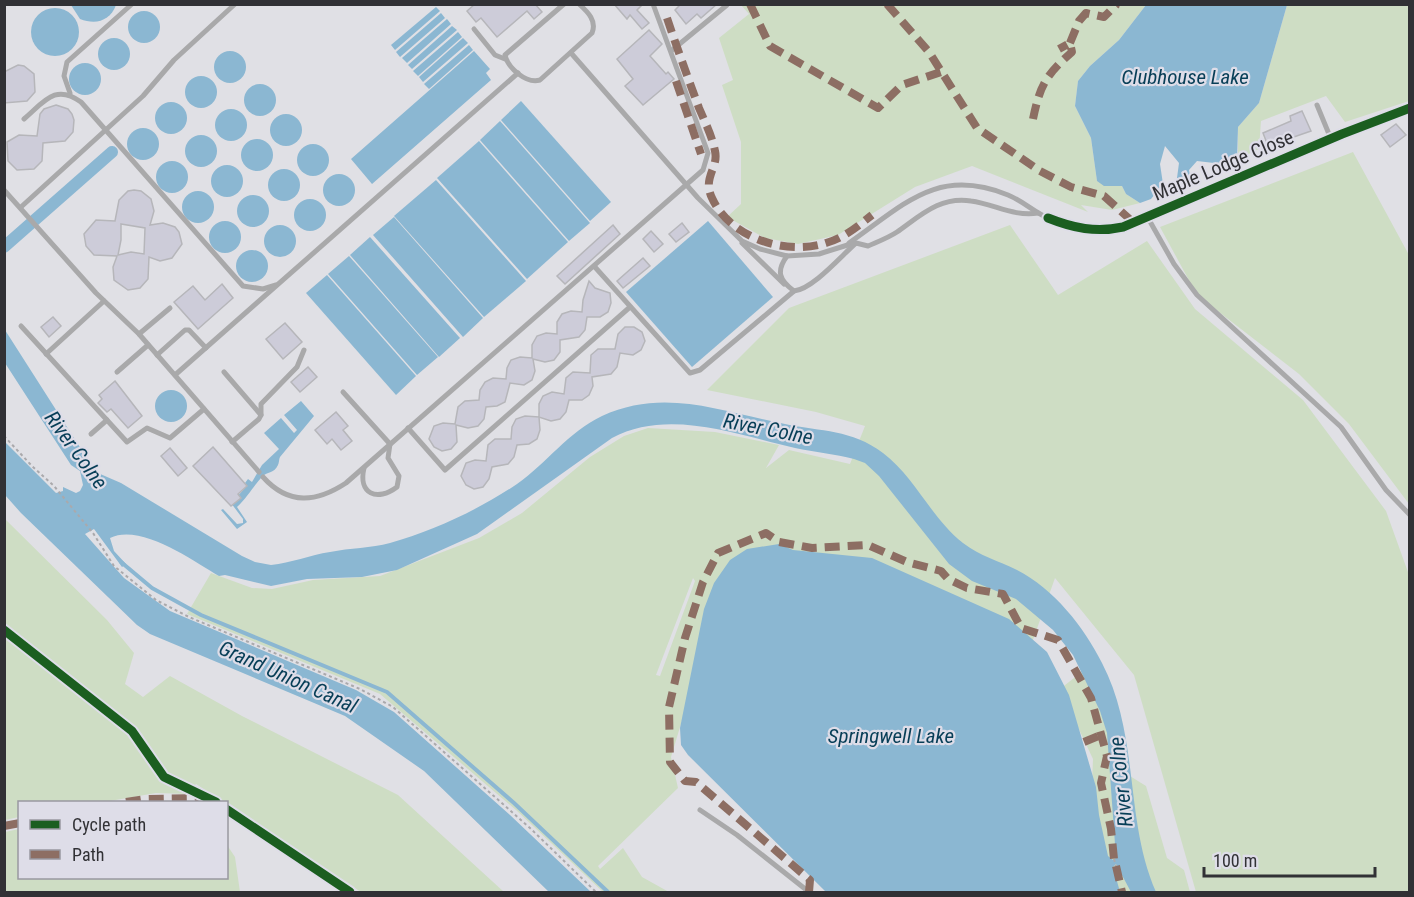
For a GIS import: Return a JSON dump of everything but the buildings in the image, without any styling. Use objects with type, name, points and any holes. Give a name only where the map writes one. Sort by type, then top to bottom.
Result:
[{"type":"street","name":"Maple Lodge Close","points":[[1043,216],[1068,226],[1100,230],[1122,227],[1148,218],[1331,138],[1410,108]]},
{"type":"lane","points":[[132,4],[67,62],[64,76],[70,93],[81,102],[243,286],[263,289],[278,284]]},
{"type":"lane","points":[[22,209],[143,96],[174,60],[235,4]]},
{"type":"lane","points":[[505,58],[509,51],[564,4]]},
{"type":"lane","points":[[474,29],[495,55],[505,58],[518,73],[531,80],[540,80],[594,29],[588,12],[579,4]]},
{"type":"lane","points":[[4,190],[104,301],[139,334],[261,474],[283,494],[305,499],[327,495],[408,429],[703,170],[708,153],[653,4]]},
{"type":"lane","points":[[671,51],[727,5]]},
{"type":"lane","points":[[571,53],[687,185],[734,235],[794,291]]},
{"type":"lane","points":[[175,375],[518,73]]},
{"type":"lane","points":[[24,119],[53,94],[70,93]]},
{"type":"lane","points":[[1317,105],[1331,138]]},
{"type":"lane","points":[[845,245],[915,196],[948,185],[979,186],[1007,195],[1027,204],[1043,216]]},
{"type":"lane","points":[[734,235],[760,249],[787,256],[819,254],[856,243],[868,246],[896,232],[925,210],[941,204],[968,200],[1021,216],[1043,216]]},
{"type":"lane","points":[[1148,218],[1174,264],[1197,295],[1341,427],[1386,490],[1410,514]]},
{"type":"lane","points":[[594,266],[690,373],[700,370],[794,291],[802,290],[812,284],[856,243]]},
{"type":"lane","points":[[784,284],[779,266],[787,256]]},
{"type":"lane","points":[[46,354],[104,301]]},
{"type":"lane","points":[[408,429],[445,470],[630,307]]},
{"type":"lane","points":[[139,334],[170,308]]},
{"type":"lane","points":[[21,326],[127,442],[147,428],[170,438],[204,409]]},
{"type":"lane","points":[[157,355],[185,330],[189,330],[206,348]]},
{"type":"lane","points":[[117,372],[148,345]]},
{"type":"lane","points":[[232,441],[260,419],[261,404],[297,367],[304,350]]},
{"type":"lane","points":[[224,372],[261,415]]},
{"type":"lane","points":[[343,392],[390,444]]},
{"type":"lane","points":[[92,434],[107,420]]},
{"type":"lane","points":[[364,467],[362,480],[364,488],[376,496],[386,495],[397,487],[399,476],[388,458],[390,444]]},
{"type":"lane","points":[[699,810],[737,835],[809,892]]},
{"type":"path","points":[[4,436],[54,486],[93,533],[114,566],[156,600],[360,689],[393,707],[522,821],[596,892]]},
{"type":"path","points":[[1114,859],[1116,866]]},
{"type":"green space","points":[[741,5],[1146,5],[1119,40],[1090,66],[1078,81],[1075,106],[1091,138],[1097,181],[1122,186],[1126,194],[1140,203],[1112,210],[1081,205],[1088,212],[972,166],[915,187],[838,235],[798,244],[765,238],[727,217],[741,204],[741,142],[722,85],[733,80],[719,38],[749,14]]},
{"type":"green space","points":[[1287,5],[1409,5],[1409,101],[1345,122],[1326,96],[1261,121],[1259,149],[1238,159],[1238,127],[1259,103]]},
{"type":"green space","points":[[1353,152],[1409,255],[1409,504],[1349,424],[1299,374],[1197,295],[1160,227]]},
{"type":"green space","points":[[1010,225],[1058,295],[1147,241],[1195,309],[1303,400],[1386,511],[1409,575],[1409,892],[1196,892],[1134,675],[1055,578],[1029,651],[727,571],[671,757],[678,788],[598,866],[600,869],[623,848],[642,877],[669,892],[603,892],[516,810],[380,694],[187,614],[211,573],[252,588],[272,589],[313,580],[380,576],[479,538],[522,513],[590,457],[624,436],[648,428],[715,432],[779,445],[766,468],[789,450],[850,464],[865,426],[816,412],[707,390],[789,308]],"holes":[[[693,578],[695,581],[660,676],[656,675]]]},
{"type":"green space","points":[[4,518],[107,620],[134,653],[125,684],[143,697],[170,676],[242,716],[398,795],[504,892],[361,892],[228,805],[228,801],[222,801],[196,784],[188,794],[156,793],[110,801],[18,801],[18,817],[5,820]]},
{"type":"green space","points":[[1083,671],[1109,722],[1117,768],[1146,786],[1167,858],[1184,870],[1190,892],[1111,892],[1091,807],[1093,759],[1060,689]]},
{"type":"green space","points":[[18,829],[18,879],[228,879],[228,846],[235,857],[240,892],[5,892],[5,832]]},
{"type":"water","points":[[71,5],[116,5],[106,18],[92,22],[80,19]]},
{"type":"water","name":"Clubhouse Lake","points":[[1146,5],[1287,5],[1259,103],[1238,127],[1237,161],[1231,165],[1197,161],[1189,170],[1191,182],[1183,184],[1177,178],[1179,163],[1165,146],[1160,164],[1163,184],[1151,199],[1140,203],[1126,194],[1122,186],[1104,186],[1097,181],[1091,138],[1075,106],[1078,81],[1090,66],[1119,40]]},
{"type":"water","points":[[436,7],[440,11],[395,50],[391,45]]},
{"type":"water","points":[[55,8],[72,15],[79,32],[72,49],[55,56],[38,49],[31,32],[38,15]]},
{"type":"water","points":[[144,11],[155,16],[160,27],[155,38],[144,43],[133,38],[128,27],[133,16]]},
{"type":"water","points":[[441,13],[445,18],[400,57],[396,52]]},
{"type":"water","points":[[447,19],[451,24],[407,63],[402,58]]},
{"type":"water","points":[[452,26],[457,30],[412,69],[408,65]]},
{"type":"water","points":[[458,32],[462,37],[418,76],[413,71]]},
{"type":"water","points":[[114,38],[125,43],[130,54],[125,65],[114,70],[103,65],[98,54],[103,43]]},
{"type":"water","points":[[463,38],[468,43],[423,82],[419,77]]},
{"type":"water","points":[[469,45],[473,50],[429,89],[424,84]]},
{"type":"water","points":[[230,51],[241,56],[246,67],[241,78],[230,83],[219,78],[214,67],[219,56]]},
{"type":"water","points":[[474,51],[490,69],[486,73],[491,80],[372,184],[351,159]]},
{"type":"water","points":[[85,63],[96,68],[101,79],[96,90],[85,95],[74,90],[69,79],[74,68]]},
{"type":"water","points":[[201,76],[212,81],[217,92],[212,103],[201,108],[190,103],[185,92],[190,81]]},
{"type":"water","points":[[260,84],[271,89],[276,100],[271,111],[260,116],[249,111],[244,100],[249,89]]},
{"type":"water","points":[[521,101],[611,202],[590,221],[501,120]]},
{"type":"water","points":[[171,102],[182,107],[187,118],[182,129],[171,134],[160,129],[155,118],[160,107]]},
{"type":"water","points":[[231,109],[242,114],[247,125],[242,136],[231,141],[220,136],[215,125],[220,114]]},
{"type":"water","points":[[286,114],[297,119],[302,130],[297,141],[286,146],[275,141],[270,130],[275,119]]},
{"type":"water","points":[[500,121],[590,223],[569,241],[480,140]]},
{"type":"water","points":[[143,128],[154,133],[159,144],[154,155],[143,160],[132,155],[127,144],[132,133]]},
{"type":"water","points":[[201,135],[212,140],[217,151],[212,162],[201,167],[190,162],[185,151],[190,140]]},
{"type":"water","points":[[257,139],[268,144],[273,155],[268,166],[257,171],[246,166],[241,155],[246,144]]},
{"type":"water","points":[[479,141],[568,242],[527,279],[437,178]]},
{"type":"water","points":[[313,144],[324,149],[329,160],[324,171],[313,176],[302,171],[297,160],[302,149]]},
{"type":"water","points":[[172,161],[183,166],[188,177],[183,188],[172,193],[161,188],[156,177],[161,166]]},
{"type":"water","points":[[227,165],[238,170],[243,181],[238,192],[227,197],[216,192],[211,181],[216,170]]},
{"type":"water","points":[[284,169],[295,174],[300,185],[295,196],[284,201],[273,196],[268,185],[273,174]]},
{"type":"water","points":[[339,174],[350,179],[355,190],[350,201],[339,206],[328,201],[323,190],[328,179]]},
{"type":"water","points":[[436,180],[526,281],[484,317],[394,216]]},
{"type":"water","points":[[198,191],[209,196],[214,207],[209,218],[198,223],[187,218],[182,207],[187,196]]},
{"type":"water","points":[[253,195],[264,200],[269,211],[264,222],[253,227],[242,222],[237,211],[242,200]]},
{"type":"water","points":[[310,199],[321,204],[326,215],[321,226],[310,231],[299,226],[294,215],[299,204]]},
{"type":"water","points":[[394,217],[483,318],[463,337],[373,235]]},
{"type":"water","points":[[225,221],[236,226],[241,237],[236,248],[225,253],[214,248],[209,237],[214,226]]},
{"type":"water","points":[[708,221],[773,297],[692,367],[626,292]]},
{"type":"water","points":[[280,225],[291,230],[296,241],[291,252],[280,257],[269,252],[264,241],[269,230]]},
{"type":"water","points":[[370,237],[460,338],[439,357],[350,255]]},
{"type":"water","points":[[252,250],[263,255],[268,266],[263,277],[252,282],[241,277],[236,266],[241,255]]},
{"type":"water","points":[[349,256],[438,357],[417,375],[328,274]]},
{"type":"water","points":[[327,275],[416,376],[396,395],[306,293]]},
{"type":"water","name":"Springwell Lake","points":[[5,330],[81,449],[84,462],[91,470],[121,483],[242,556],[255,562],[271,565],[323,553],[390,543],[456,518],[517,484],[568,439],[590,423],[625,408],[648,403],[694,405],[859,439],[883,453],[894,463],[942,522],[969,548],[1017,570],[1043,587],[1067,610],[1095,649],[1114,691],[1122,719],[1139,836],[1156,892],[1131,892],[1116,864],[1113,867],[1120,892],[826,892],[688,755],[681,745],[680,728],[704,609],[714,583],[730,560],[747,549],[779,544],[793,550],[872,558],[1009,619],[1047,652],[1069,695],[1096,787],[1099,815],[1108,856],[1113,860],[1116,858],[1107,733],[1100,711],[1073,655],[1053,630],[1016,599],[972,581],[949,564],[879,476],[865,463],[854,459],[703,427],[656,425],[634,429],[612,438],[477,534],[397,570],[362,577],[307,579],[271,586],[225,575],[219,576],[181,553],[151,539],[136,536],[123,535],[110,538],[114,551],[126,564],[122,567],[94,529],[85,534],[124,578],[170,611],[356,690],[394,712],[510,815],[591,892],[549,892],[424,771],[345,716],[150,634],[137,625],[21,513],[5,495],[5,442],[56,493],[63,491],[63,487],[76,493],[83,485],[80,471],[71,465],[5,363]]},
{"type":"water","points":[[171,390],[182,395],[187,406],[182,417],[171,422],[160,417],[155,406],[160,395]]},
{"type":"water","points":[[301,401],[314,416],[280,457],[276,468],[263,476],[237,507],[247,522],[237,529],[221,510],[223,509],[237,524],[243,523],[243,519],[231,503],[247,486],[245,483],[248,479],[252,482],[262,465],[279,449],[264,433],[281,418],[294,433],[297,430],[284,415]]},
{"type":"waterway","points":[[4,247],[112,152]]},
{"type":"waterway","name":"Grand Union Canal","points":[[121,562],[152,588],[201,615],[387,692],[514,803],[608,892]]},
{"type":"marked path","points":[[750,4],[770,46],[878,108],[902,85],[941,72]]},
{"type":"marked path","points":[[887,4],[929,52],[977,128],[1040,171],[1071,187],[1104,196],[1134,223]]},
{"type":"marked path","points":[[1070,43],[1079,21],[1086,13],[1104,17],[1117,4]]},
{"type":"marked path","points":[[667,18],[714,145],[716,157],[709,191],[720,212],[732,224],[745,233],[777,245],[810,246],[839,238],[872,215]]},
{"type":"marked path","points":[[1033,119],[1038,97],[1045,81],[1072,52],[1070,43],[1059,49]]},
{"type":"marked path","points":[[676,81],[701,154]]},
{"type":"marked path","points":[[809,892],[810,880],[696,782],[685,781],[670,762],[669,707],[685,638],[703,582],[718,553],[766,533],[779,542],[812,548],[868,545],[907,562],[941,571],[948,579],[967,588],[1003,594],[1021,628],[1058,640],[1091,698],[1107,756],[1101,783],[1111,829],[1114,859]]},
{"type":"marked path","points":[[1084,742],[1101,735]]},
{"type":"marked path","points":[[133,801],[200,798]]},
{"type":"marked path","points":[[4,826],[18,823]]},
{"type":"marked path","points":[[1116,866],[1122,892]]},
{"type":"cycle path","points":[[1048,218],[1085,228],[1103,230],[1123,227],[1342,134],[1410,108]]},
{"type":"cycle path","points":[[4,630],[132,731],[164,777],[214,801]]},
{"type":"cycle path","points":[[228,810],[350,892]]},
{"type":"water label","name":"River Colne","points":[[768,429]]},
{"type":"water label","name":"River Colne","points":[[76,450]]},
{"type":"water label","name":"River Colne","points":[[1121,782]]}]
